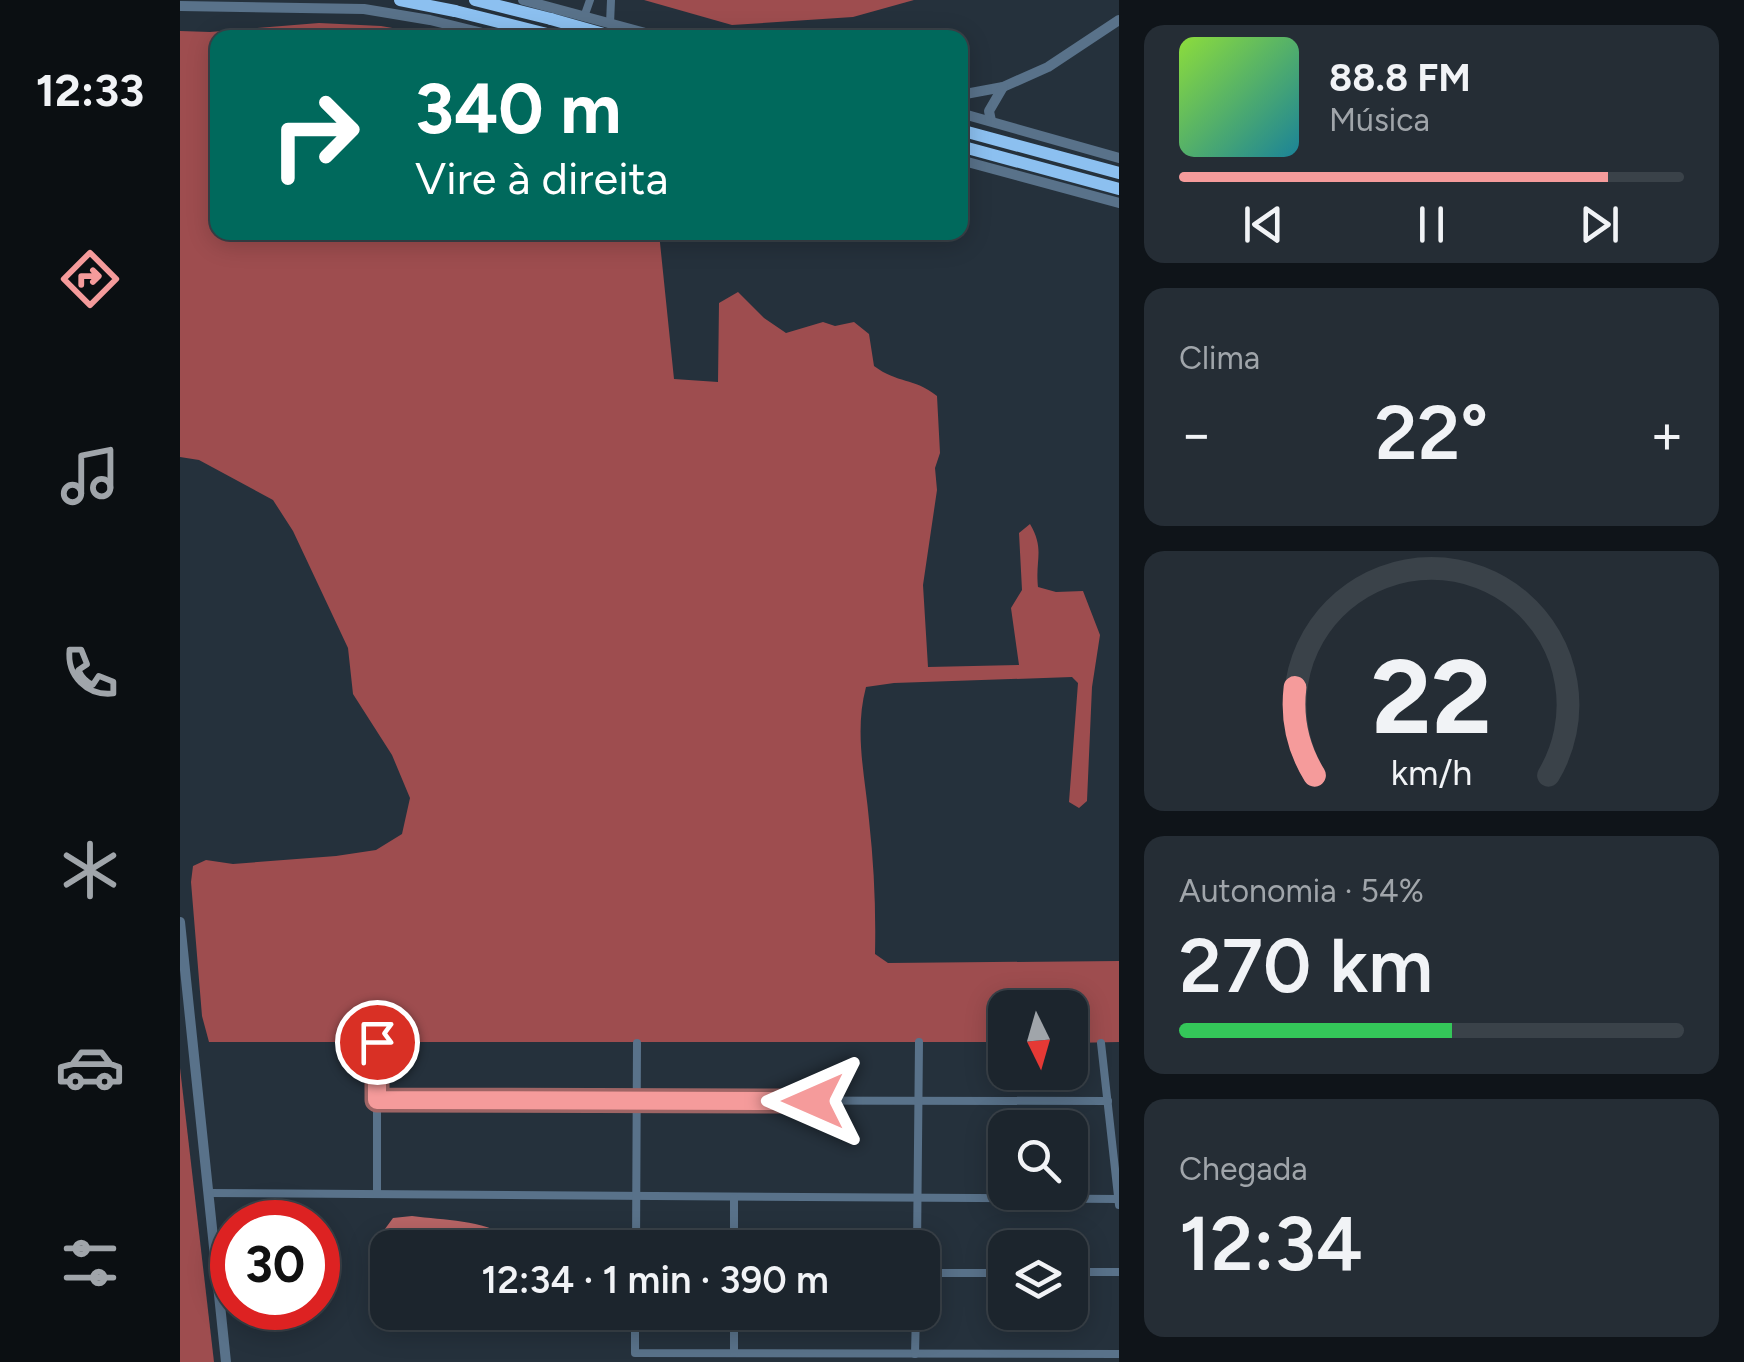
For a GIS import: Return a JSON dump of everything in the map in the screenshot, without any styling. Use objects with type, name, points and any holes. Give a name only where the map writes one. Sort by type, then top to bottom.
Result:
[{"type":"highway","points":[[400,0],[529,30]]},
{"type":"highway","points":[[475,0],[588,30]]},
{"type":"highway","points":[[968,132],[1119,173]]},
{"type":"highway","points":[[968,148],[1119,189]]},
{"type":"highway","points":[[968,157],[994,155]]},
{"type":"street","points":[[468,28],[475,0]]},
{"type":"street","points":[[522,0],[633,30]]},
{"type":"street","points":[[584,17],[590,0]]},
{"type":"street","points":[[610,24],[611,0]]},
{"type":"street","points":[[527,30],[535,3]]},
{"type":"street","points":[[180,6],[339,8],[408,16],[475,30]]},
{"type":"street","points":[[968,94],[1003,86],[1048,67],[1119,20]]},
{"type":"street","points":[[990,121],[990,111],[1003,86]]},
{"type":"street","points":[[968,115],[1119,158]]},
{"type":"street","points":[[968,159],[1119,203]]},
{"type":"street","points":[[180,922],[226,1362]]},
{"type":"street","points":[[377,1042],[377,1194]]},
{"type":"street","points":[[917,1230],[919,1042]]},
{"type":"street","points":[[209,1192],[1119,1202],[1101,1043]]},
{"type":"street","points":[[636,1230],[637,1044]]},
{"type":"street","points":[[377,1100],[1108,1101]]},
{"type":"street","points":[[734,1198],[734,1230]]},
{"type":"street","points":[[1088,1272],[1119,1272]]},
{"type":"street","points":[[940,1274],[988,1273]]},
{"type":"street","points":[[635,1330],[635,1352],[1119,1354]]},
{"type":"street","points":[[734,1330],[734,1353]]},
{"type":"street","points":[[916,1330],[916,1354]]},
{"type":"shaded area","points":[[644,0],[914,0],[853,17],[732,25]]},
{"type":"shaded area","points":[[319,23],[404,30],[234,30]]},
{"type":"shaded area","points":[[180,31],[210,32],[210,240],[660,240],[674,379],[718,382],[719,303],[738,292],[786,333],[823,322],[835,326],[854,322],[869,334],[874,366],[937,396],[940,453],[935,468],[937,490],[923,585],[928,667],[1019,665],[1011,608],[1022,590],[1019,533],[1030,524],[1038,548],[1038,587],[1056,592],[1083,591],[1100,635],[1092,687],[1087,801],[1079,808],[1069,802],[1078,683],[1072,677],[866,687],[861,737],[873,870],[875,954],[888,963],[1119,961],[1119,1042],[1088,1043],[1088,990],[988,990],[988,1042],[209,1042],[202,1016],[193,866],[206,860],[233,864],[376,850],[402,834],[410,798],[392,755],[353,694],[348,648],[293,531],[273,500],[199,460],[180,457]]},
{"type":"shaded area","points":[[180,1068],[214,1362],[180,1362]]},
{"type":"shaded area","points":[[393,1218],[455,1221],[494,1230],[384,1230]]},
{"type":"route","points":[[377,1042],[377,1100],[813,1101]]}]
